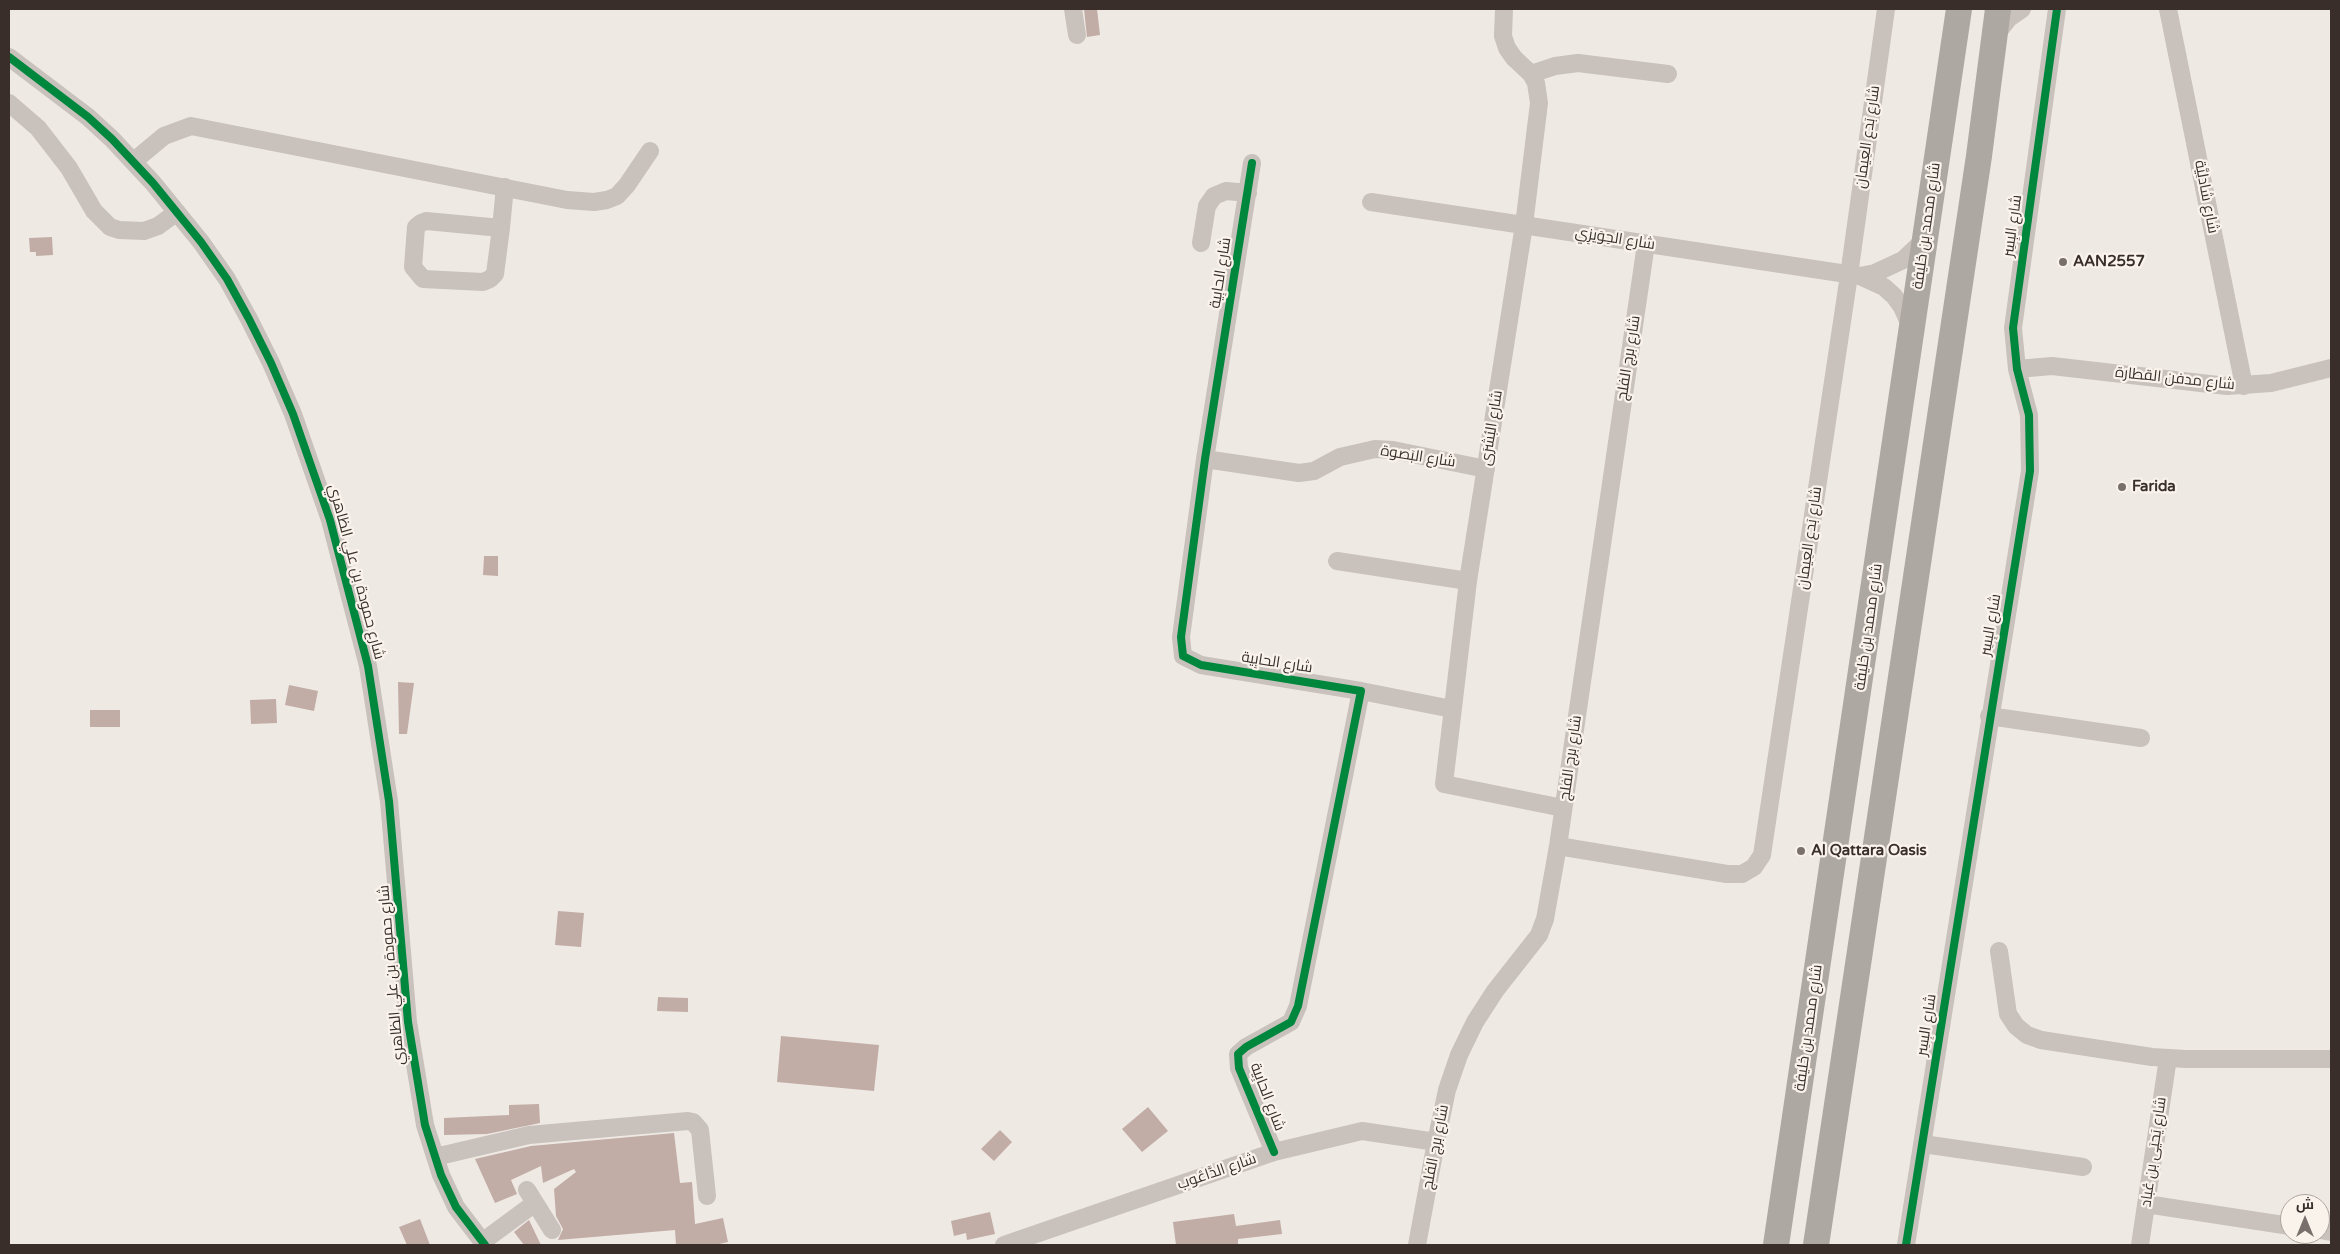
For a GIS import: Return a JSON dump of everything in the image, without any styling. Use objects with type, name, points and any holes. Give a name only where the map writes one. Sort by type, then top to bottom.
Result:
[{"type":"highway","name":"شارع محمد بن خليفة","points":[[1776,1245],[1959,9]]},
{"type":"highway","points":[[1816,1245],[1968,228],[1998,9]]},
{"type":"street","points":[[1073,9],[1077,35]]},
{"type":"street","points":[[1504,9],[1502,36],[1514,58],[1531,74],[1555,66],[1578,63],[1668,74]]},
{"type":"street","name":"شارع بَدع العِيمان","points":[[1558,846],[1727,874],[1742,874],[1754,867],[1762,855],[1854,276],[1886,9]]},
{"type":"street","points":[[1994,38],[2009,18],[2022,9]]},
{"type":"street","name":"شارع البِسِر","points":[[1906,1245],[1989,716],[2030,470],[2029,415],[2017,369],[2013,328],[2057,9]]},
{"type":"street","name":"شارع شادلِيَّة","points":[[2168,9],[2244,386]]},
{"type":"street","name":"شارع حمودة بن علي الظاهري","points":[[9,57],[88,117],[134,161],[177,212],[227,279],[271,363],[314,471],[348,580],[368,666],[384,753],[396,864],[408,1022],[425,1125],[441,1176],[456,1207],[483,1244]]},
{"type":"street","name":"شارع البُشرَى","points":[[1531,74],[1536,83],[1539,103],[1524,225],[1468,581],[1444,784],[1564,808]]},
{"type":"street","points":[[9,103],[38,128],[69,168],[94,211],[110,227],[119,230],[144,231],[158,226],[177,212]]},
{"type":"street","points":[[134,161],[164,136],[191,126],[580,202],[607,200],[617,196],[627,185],[650,151]]},
{"type":"street","name":"شارع الحابِية","points":[[1252,162],[1205,459],[1181,637],[1183,656],[1201,665],[1361,691],[1298,1006],[1291,1022],[1246,1046],[1238,1054],[1239,1068],[1274,1152]]},
{"type":"street","points":[[501,228],[426,221],[421,223],[416,228],[413,267],[423,279],[484,282],[495,274],[501,228],[505,187]]},
{"type":"street","points":[[1201,243],[1207,206],[1214,196],[1226,191],[1248,193]]},
{"type":"street","name":"شارع الحِوَيزِي","points":[[1371,202],[1854,276],[1884,287],[1894,296],[1908,318],[1912,331]]},
{"type":"street","name":"شارع الحِوَيزِي","points":[[1854,276],[1889,268],[1903,260],[1925,239]]},
{"type":"street","name":"شارع برج الفلج","points":[[1417,1245],[1447,1090],[1459,1055],[1475,1022],[1495,991],[1539,936],[1547,910],[1564,808],[1646,244]]},
{"type":"street","name":"شارع مدفن القطارة","points":[[2017,369],[2052,366],[2210,385],[2244,386],[2271,382],[2331,368]]},
{"type":"street","name":"شارع البَصوة","points":[[1205,459],[1300,473],[1314,472],[1340,458],[1375,449],[1393,450],[1486,469]]},
{"type":"street","points":[[1337,561],[1468,581]]},
{"type":"street","points":[[1361,691],[1452,709]]},
{"type":"street","points":[[1989,716],[2140,738]]},
{"type":"street","points":[[1999,951],[2008,1014],[2016,1026],[2027,1035],[2041,1040],[2168,1058],[2331,1059]]},
{"type":"street","name":"شارع يَحيَى بن عُباد","points":[[2140,1245],[2168,1058]]},
{"type":"street","points":[[435,1157],[529,1135],[688,1121],[693,1122],[700,1130],[707,1196]]},
{"type":"street","name":"شارع الدَّاعُوب","points":[[1004,1245],[1274,1152],[1362,1132],[1436,1142]]},
{"type":"street","points":[[1923,1144],[2083,1167]]},
{"type":"street","points":[[483,1244],[531,1197],[552,1230]]},
{"type":"street","points":[[2146,1204],[2280,1224]]},
{"type":"building","points":[[1084,9],[1097,9],[1100,35],[1087,37]]},
{"type":"building","points":[[52,237],[53,255],[36,256],[36,252],[30,252],[29,238]]},
{"type":"building","points":[[484,556],[498,556],[498,576],[483,575]]},
{"type":"building","points":[[398,682],[414,683],[407,734],[399,734]]},
{"type":"building","points":[[289,685],[318,691],[314,711],[285,705]]},
{"type":"building","points":[[276,699],[277,723],[251,724],[250,700]]},
{"type":"building","points":[[90,710],[120,710],[120,727],[90,727]]},
{"type":"building","points":[[558,911],[584,913],[581,947],[555,945]]},
{"type":"building","points":[[658,997],[688,998],[688,1012],[657,1011]]},
{"type":"building","points":[[781,1036],[879,1045],[874,1091],[777,1082]]},
{"type":"building","points":[[539,1104],[540,1123],[487,1134],[444,1135],[444,1118],[509,1115],[509,1105]]},
{"type":"building","points":[[1148,1107],[1168,1131],[1142,1152],[1122,1129]]},
{"type":"building","points":[[1000,1130],[1012,1142],[994,1161],[981,1149]]},
{"type":"building","points":[[674,1133],[680,1183],[692,1182],[695,1224],[723,1218],[728,1242],[715,1245],[676,1245],[675,1230],[558,1240],[563,1229],[556,1216],[554,1189],[576,1172],[574,1169],[543,1183],[541,1166],[511,1180],[517,1194],[495,1203],[475,1159],[531,1146]]},
{"type":"building","points":[[990,1212],[995,1234],[967,1240],[966,1233],[954,1236],[951,1221]]},
{"type":"building","points":[[1234,1214],[1236,1226],[1280,1220],[1282,1234],[1238,1239],[1238,1245],[1176,1245],[1173,1222]]},
{"type":"building","points":[[420,1219],[430,1245],[407,1245],[399,1227]]},
{"type":"building","points":[[529,1220],[541,1245],[524,1245],[514,1232]]},
{"type":"cycle path","points":[[1906,1245],[2030,471],[2029,415],[2017,369],[2013,328],[2057,9]]},
{"type":"cycle path","points":[[9,57],[88,117],[112,139],[153,183],[201,242],[227,279],[249,319],[293,414],[330,520],[368,666],[389,801],[408,1022],[425,1125],[441,1175],[456,1207],[485,1245]]},
{"type":"cycle path","points":[[1252,163],[1205,459],[1181,637],[1183,656],[1201,665],[1361,691],[1298,1006],[1291,1022],[1246,1047],[1238,1054],[1239,1068],[1274,1152]]},
{"type":"place","name":"AAN2557","points":[[2063,262]]},
{"type":"place","name":"Farida","points":[[2122,487]]},
{"type":"place","name":"Al Qattara Oasis","points":[[1801,851]]}]
